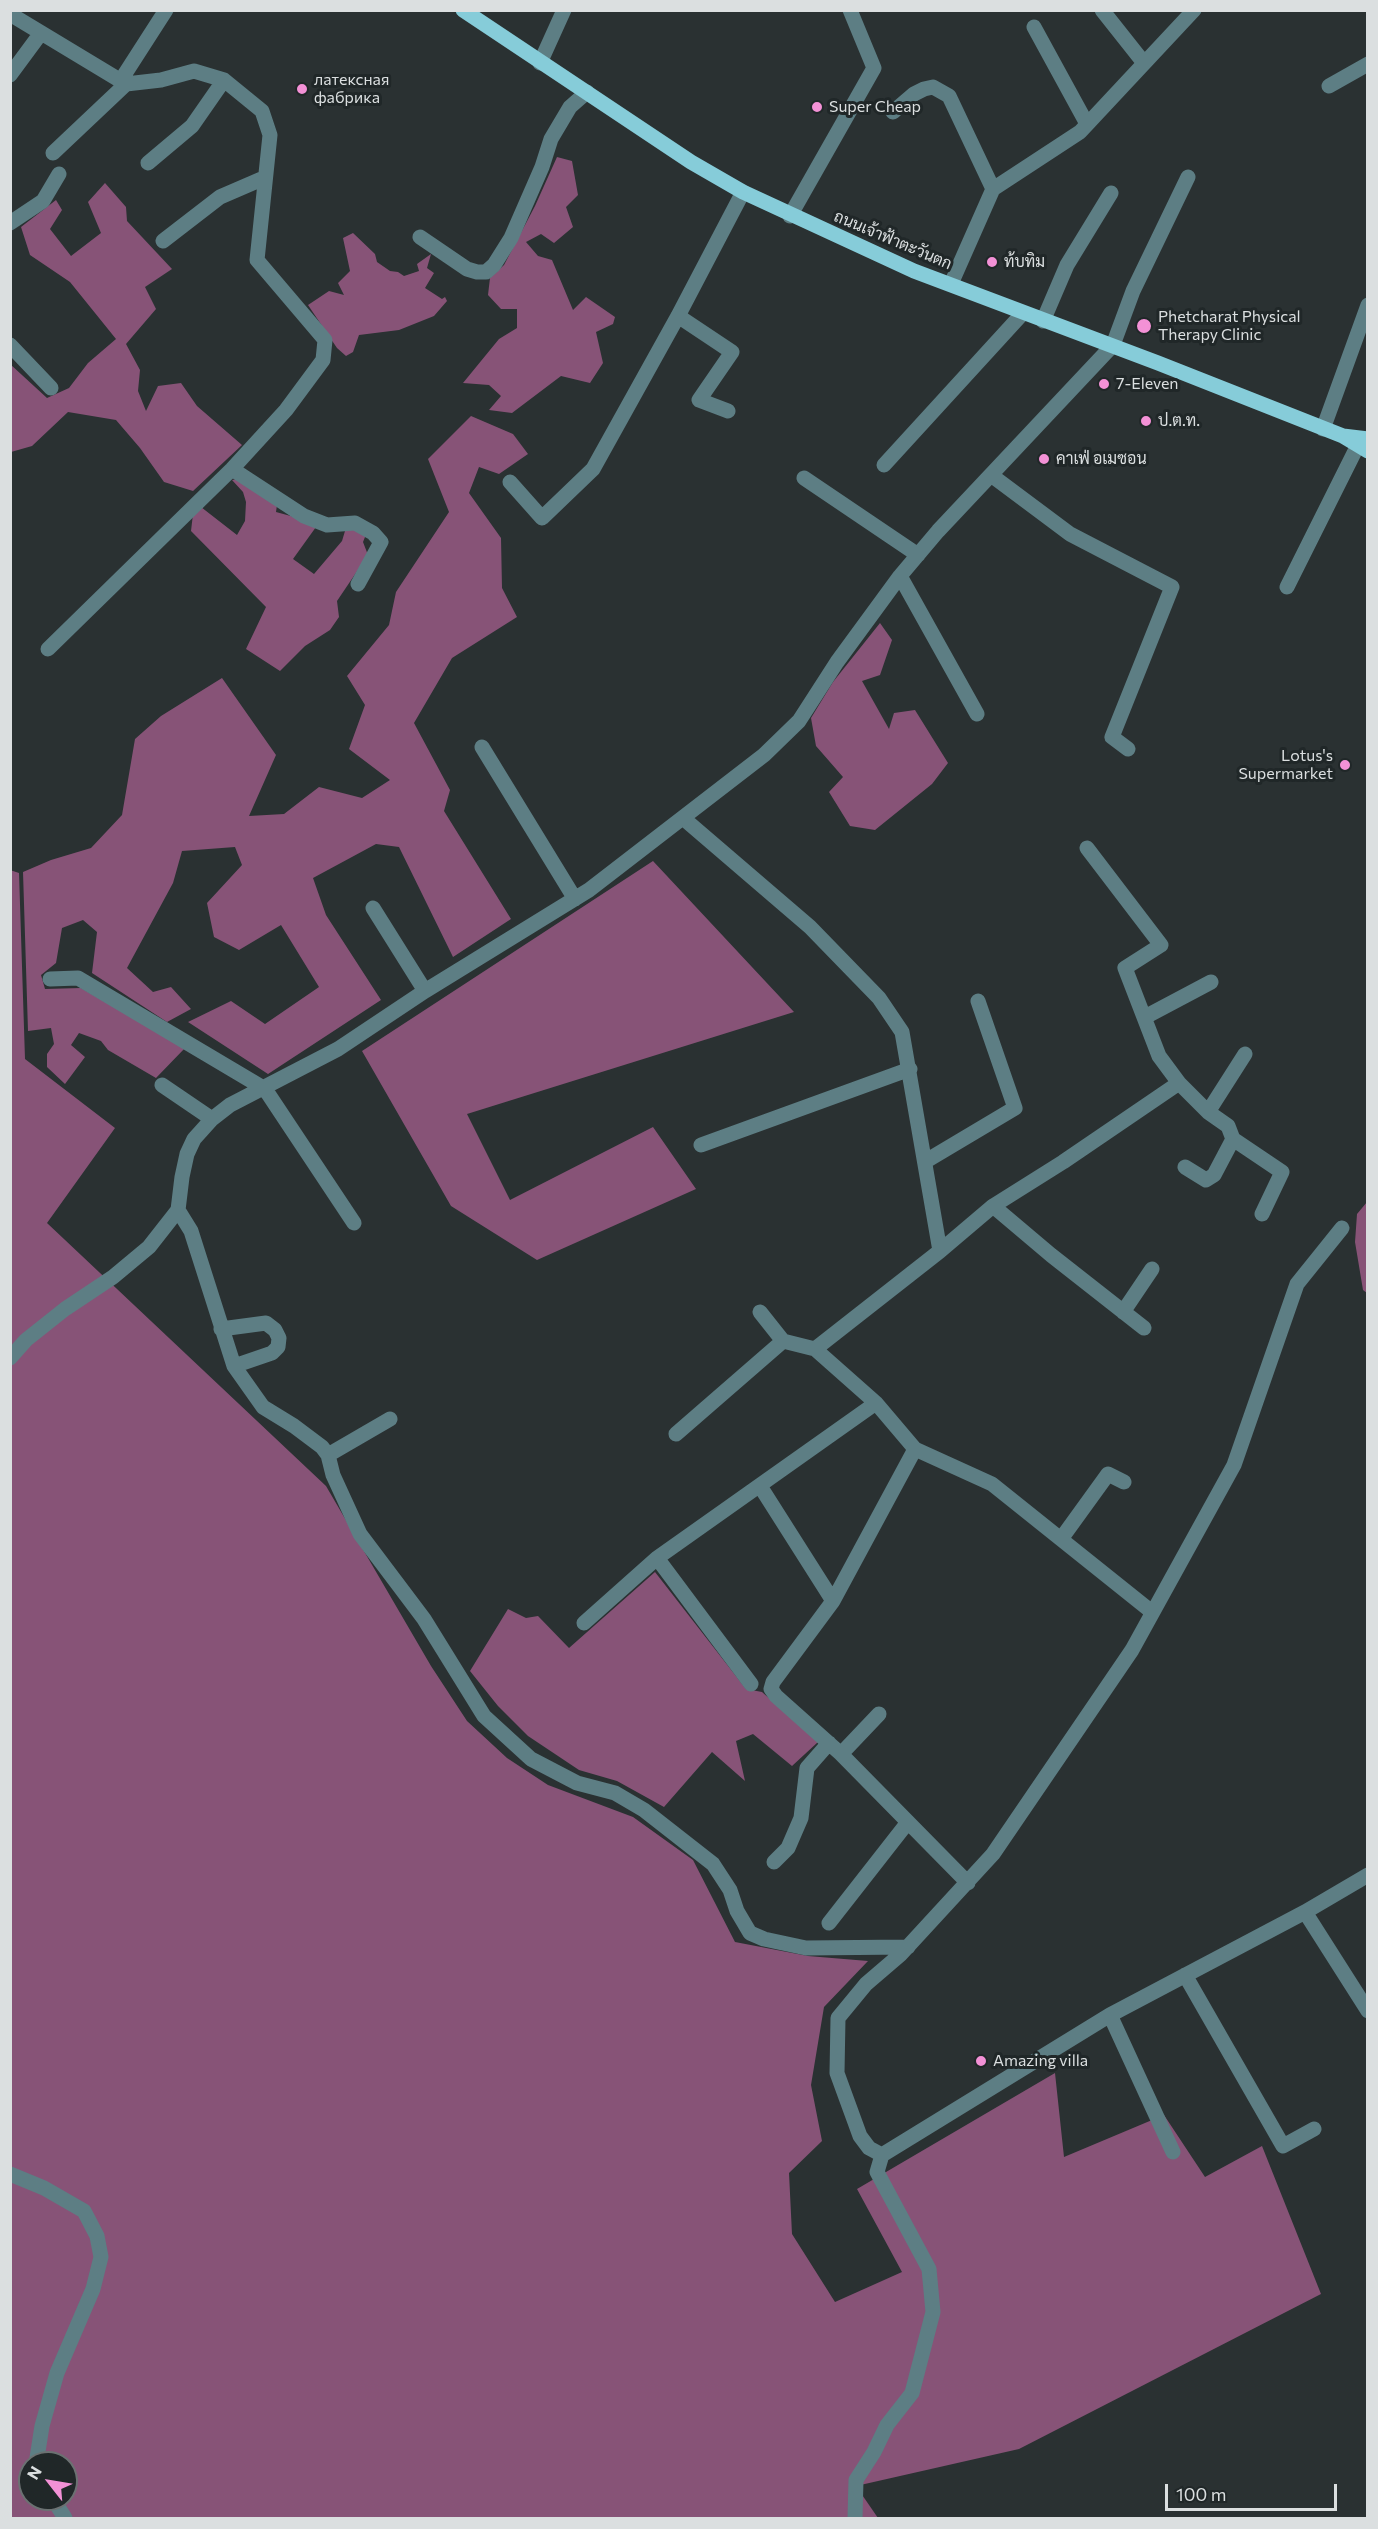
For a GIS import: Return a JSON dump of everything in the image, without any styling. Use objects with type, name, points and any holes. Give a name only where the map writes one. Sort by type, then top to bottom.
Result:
[{"type":"main road","name":"ถนนเจ้าฟ้าตะวันตก","points":[[463,10],[691,162],[742,192],[790,216],[915,271],[1043,321],[1113,345],[1364,446]]},
{"type":"street","points":[[53,153],[124,82],[166,10]]},
{"type":"street","points":[[540,63],[564,10]]},
{"type":"street","points":[[790,216],[874,68],[850,10]]},
{"type":"street","points":[[1102,10],[1144,63]]},
{"type":"street","points":[[951,284],[993,189],[1080,132],[1194,10]]},
{"type":"street","points":[[10,14],[124,82],[162,80],[194,71],[224,80],[262,111],[270,135],[257,260],[325,340],[323,360],[286,410],[231,469],[48,648]]},
{"type":"street","points":[[1034,27],[1087,124]]},
{"type":"street","points":[[10,75],[41,33]]},
{"type":"street","points":[[1329,86],[1368,64]]},
{"type":"street","points":[[148,163],[192,126],[224,80]]},
{"type":"street","points":[[893,112],[914,94],[924,89],[933,87],[949,96],[993,189]]},
{"type":"street","points":[[420,237],[467,269],[486,272],[494,265],[511,238],[542,167],[551,139],[570,107],[587,92]]},
{"type":"street","points":[[10,222],[43,201],[59,174]]},
{"type":"street","points":[[10,1358],[26,1340],[65,1309],[113,1277],[149,1247],[178,1210],[182,1177],[188,1154],[194,1139],[212,1119],[230,1105],[266,1089],[338,1049],[425,991],[575,899],[764,755],[799,722],[837,662],[900,576],[1113,345],[1133,291],[1188,177]]},
{"type":"street","points":[[163,241],[220,197],[264,178]]},
{"type":"street","points":[[510,482],[542,518],[593,469],[678,316],[742,192]]},
{"type":"street","points":[[1043,321],[1067,265],[1111,193]]},
{"type":"street","points":[[1323,429],[1368,304]]},
{"type":"street","points":[[884,465],[1023,313]]},
{"type":"street","points":[[678,316],[732,352],[699,400],[728,411]]},
{"type":"street","points":[[10,345],[51,388]]},
{"type":"street","points":[[1287,587],[1364,446]]},
{"type":"street","points":[[231,469],[304,516],[327,525],[355,523],[373,533],[381,542],[358,584]]},
{"type":"street","points":[[991,475],[1070,534],[1172,587],[1112,737],[1128,749]]},
{"type":"street","points":[[804,478],[918,555]]},
{"type":"street","points":[[900,576],[977,714]]},
{"type":"street","points":[[482,747],[575,899]]},
{"type":"street","points":[[683,818],[810,927],[879,998],[902,1032],[940,1251]]},
{"type":"street","points":[[1087,848],[1161,945],[1125,968],[1159,1056],[1179,1083],[1208,1112],[1228,1126],[1233,1139],[1282,1172],[1262,1214]]},
{"type":"street","points":[[373,908],[425,991]]},
{"type":"street","points":[[50,979],[78,978],[266,1089],[354,1223]]},
{"type":"street","points":[[1145,1017],[1211,982]]},
{"type":"street","points":[[926,1161],[1015,1108],[978,1001]]},
{"type":"street","points":[[1208,1112],[1245,1054]]},
{"type":"street","points":[[701,1145],[910,1069]]},
{"type":"street","points":[[815,1349],[940,1251],[993,1206],[1063,1162],[1179,1083]]},
{"type":"street","points":[[162,1085],[212,1119]]},
{"type":"street","points":[[1185,1167],[1206,1180],[1214,1175],[1233,1139]]},
{"type":"street","points":[[993,1206],[1144,1328]]},
{"type":"street","points":[[178,1210],[191,1231],[234,1366],[263,1407],[294,1426],[322,1447],[328,1455],[333,1475],[360,1534],[424,1619],[484,1716],[531,1759],[577,1783],[598,1788],[625,1799],[644,1810],[713,1864],[730,1890],[736,1911],[750,1933],[764,1939],[806,1948],[908,1947]]},
{"type":"street","points":[[882,2155],[869,2148],[860,2136],[837,2073],[838,2018],[866,1984],[908,1947],[993,1854],[1132,1650],[1234,1465],[1297,1284],[1342,1228]]},
{"type":"street","points":[[1123,1312],[1152,1269]]},
{"type":"street","points":[[760,1312],[783,1341],[815,1349],[876,1403],[915,1449],[992,1484],[1152,1612]]},
{"type":"street","points":[[221,1329],[266,1323],[275,1330],[279,1338],[278,1347],[272,1353],[234,1366]]},
{"type":"street","points":[[676,1434],[783,1341]]},
{"type":"street","points":[[584,1623],[657,1558],[876,1403]]},
{"type":"street","points":[[328,1455],[390,1419]]},
{"type":"street","points":[[915,1449],[833,1601],[773,1682],[771,1689],[841,1754],[968,1882]]},
{"type":"street","points":[[1061,1539],[1108,1474],[1124,1482]]},
{"type":"street","points":[[760,1486],[833,1601]]},
{"type":"street","points":[[657,1558],[751,1684]]},
{"type":"street","points":[[841,1754],[879,1714]]},
{"type":"street","points":[[774,1862],[788,1848],[801,1818],[807,1768],[829,1743]]},
{"type":"street","points":[[829,1923],[908,1822]]},
{"type":"street","points":[[855,2518],[856,2480],[874,2452],[887,2425],[912,2393],[933,2312],[929,2269],[877,2172],[882,2155],[1110,2015],[1305,1912],[1368,1875]]},
{"type":"street","points":[[1305,1912],[1368,2012]]},
{"type":"street","points":[[1185,1975],[1284,2146],[1314,2129]]},
{"type":"street","points":[[1110,2015],[1173,2152]]},
{"type":"street","points":[[10,2174],[44,2188],[84,2211],[97,2236],[101,2257],[93,2289],[57,2373],[42,2426],[38,2451]]},
{"type":"shaded area","points":[[557,157],[572,161],[578,195],[566,207],[573,227],[554,243],[541,234],[526,242],[538,256],[552,260],[573,310],[586,297],[615,317],[613,324],[596,332],[603,363],[590,383],[561,376],[512,413],[489,410],[501,396],[489,385],[463,383],[499,339],[517,328],[517,309],[501,309],[488,295],[490,278],[504,265],[535,206]]},
{"type":"shaded area","points":[[105,183],[126,207],[127,221],[172,269],[145,287],[156,309],[126,344],[140,370],[138,391],[146,411],[158,386],[181,383],[197,406],[242,445],[193,491],[164,482],[140,448],[116,420],[68,412],[32,446],[11,452],[10,364],[47,398],[69,388],[88,363],[116,339],[70,282],[30,255],[21,227],[56,200],[62,210],[50,229],[71,256],[101,233],[88,202]]},
{"type":"shaded area","points":[[353,233],[375,254],[377,262],[390,271],[404,276],[419,271],[417,264],[431,254],[427,268],[434,273],[425,288],[442,299],[445,297],[447,301],[434,316],[399,330],[359,335],[353,352],[346,356],[337,348],[308,305],[329,291],[344,295],[338,283],[350,271],[343,238]]},
{"type":"shaded area","points":[[471,416],[513,434],[528,454],[499,474],[479,467],[469,493],[501,538],[502,588],[517,617],[452,658],[414,723],[450,790],[444,811],[511,919],[453,957],[399,847],[376,844],[313,878],[326,915],[381,1000],[268,1074],[188,1022],[231,1001],[265,1024],[319,987],[281,925],[239,950],[214,937],[207,903],[242,865],[235,847],[182,851],[173,883],[127,968],[153,992],[171,987],[191,1009],[167,1022],[92,973],[97,932],[83,920],[62,928],[56,963],[41,975],[45,989],[81,988],[185,1048],[156,1078],[108,1050],[101,1041],[79,1033],[71,1045],[85,1057],[65,1084],[47,1067],[47,1054],[54,1044],[51,1028],[28,1031],[23,872],[51,860],[91,848],[122,815],[135,739],[161,716],[222,678],[276,755],[249,816],[284,814],[319,787],[362,798],[390,780],[349,749],[365,705],[347,676],[389,625],[396,592],[449,512],[428,459]]},
{"type":"shaded area","points":[[237,479],[277,505],[276,512],[298,518],[316,527],[293,559],[314,574],[342,541],[345,531],[353,528],[367,532],[363,542],[368,555],[337,601],[339,617],[330,630],[305,646],[280,671],[246,649],[266,607],[191,531],[193,514],[201,507],[237,535],[245,521],[246,502],[243,492],[232,480]]},
{"type":"shaded area","points":[[880,623],[892,640],[880,675],[862,681],[889,729],[894,713],[915,710],[948,763],[932,784],[875,830],[850,826],[829,792],[843,777],[816,746],[811,718],[833,682]]},
{"type":"shaded area","points":[[653,861],[794,1012],[467,1114],[510,1200],[653,1127],[696,1189],[537,1260],[451,1206],[362,1051]]},
{"type":"shaded area","points":[[10,870],[19,873],[25,1059],[115,1128],[47,1223],[326,1486],[431,1666],[467,1721],[507,1758],[548,1785],[633,1817],[693,1860],[735,1942],[808,1956],[868,1961],[824,2007],[811,2085],[822,2141],[789,2173],[792,2234],[835,2302],[902,2272],[857,2189],[1055,2073],[1064,2157],[1164,2115],[1205,2177],[1262,2146],[1321,2294],[1019,2449],[856,2486],[878,2518],[11,2518]]},
{"type":"shaded area","points":[[1367,1202],[1367,1293],[1363,1290],[1355,1242],[1357,1214]]},
{"type":"shaded area","points":[[655,1572],[746,1689],[762,1692],[818,1742],[792,1766],[753,1734],[736,1741],[745,1781],[712,1752],[664,1807],[617,1781],[579,1770],[528,1736],[498,1706],[470,1671],[508,1609],[526,1618],[538,1616],[569,1648]]},
{"type":"place","name":"латексная фабрика","points":[[302,89]]},
{"type":"place","name":"Super Cheap","points":[[817,107]]},
{"type":"place","name":"ท้บทิม","points":[[992,262]]},
{"type":"place","name":"Phetcharat Physical Therapy Clinic","points":[[1144,326]]},
{"type":"place","name":"7-Eleven","points":[[1104,384]]},
{"type":"place","name":"ป.ต.ท.","points":[[1146,421]]},
{"type":"place","name":"คาเฟ่ อเมซอน","points":[[1044,459]]},
{"type":"place","name":"Lotus's Supermarket","points":[[1345,765]]},
{"type":"place","name":"Amazing villa","points":[[981,2061]]}]
